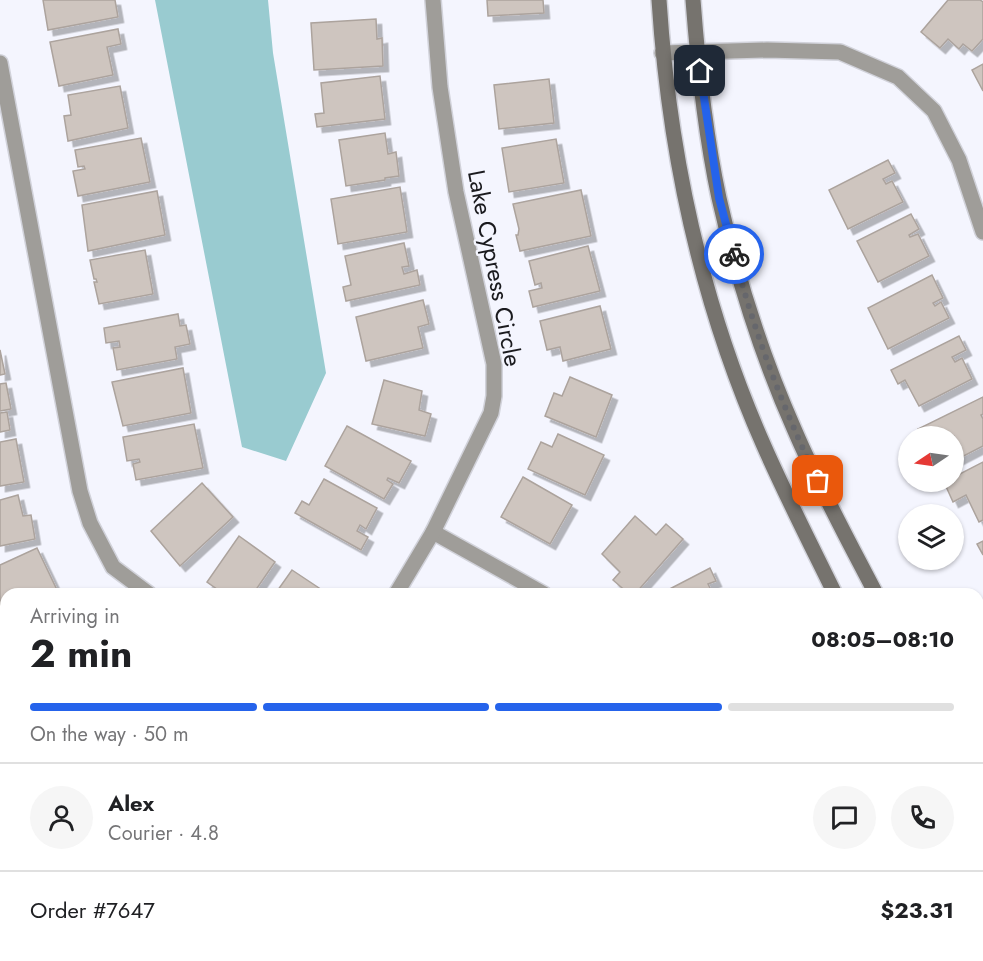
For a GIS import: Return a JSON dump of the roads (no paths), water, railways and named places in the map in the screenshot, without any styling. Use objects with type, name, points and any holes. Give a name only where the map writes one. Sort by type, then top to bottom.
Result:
[{"type":"main road","points":[[658,0],[672,130],[685,203],[708,294],[763,444],[791,507],[833,588]]},
{"type":"main road","points":[[693,0],[706,126],[719,198],[741,282],[766,360],[794,430],[873,588]]},
{"type":"street","name":"Lake Cypress Circle","points":[[400,588],[433,532],[491,413],[495,396],[494,364],[456,192],[440,87],[433,0]]},
{"type":"street","points":[[662,53],[767,50],[840,52],[898,76],[934,111],[958,160],[983,232]]},
{"type":"street","points":[[0,63],[80,491],[90,523],[113,567],[140,588]]},
{"type":"street","points":[[433,532],[533,588]]},
{"type":"water","points":[[155,0],[268,0],[273,53],[326,373],[286,461],[242,447]]}]
